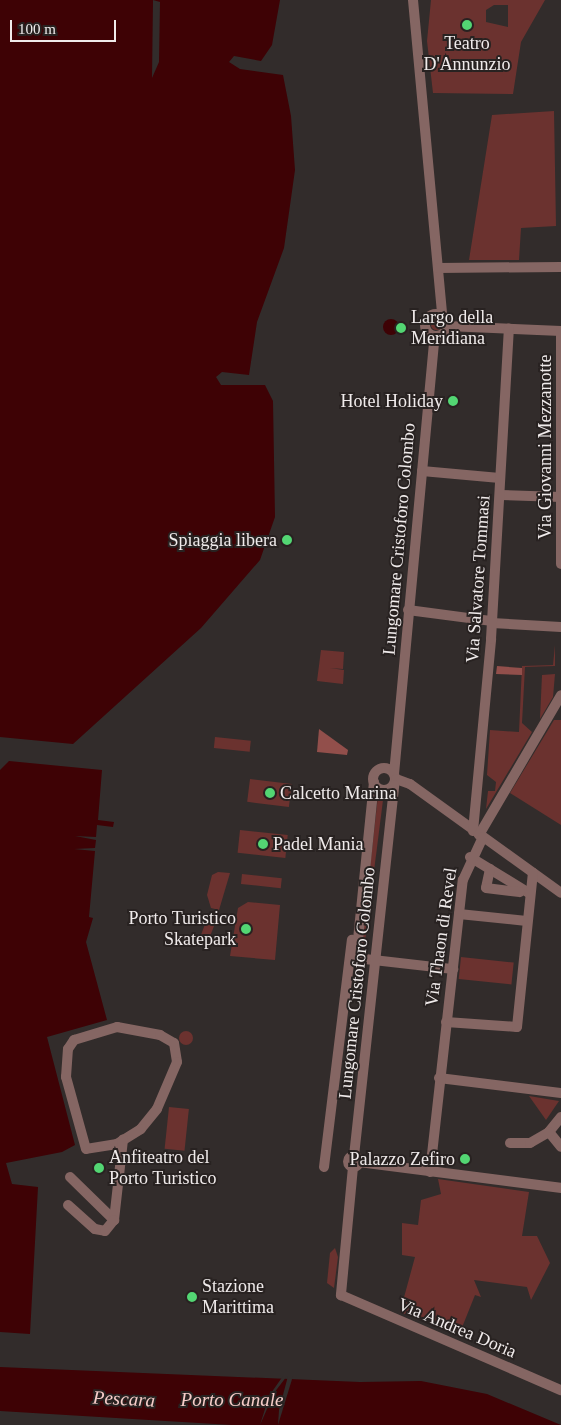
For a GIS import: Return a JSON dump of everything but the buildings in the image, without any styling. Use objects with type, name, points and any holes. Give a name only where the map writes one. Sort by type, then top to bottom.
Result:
[{"type":"street","points":[[413,0],[419,26],[442,315],[447,326]]},
{"type":"street","points":[[438,268],[561,267]]},
{"type":"street","points":[[442,315],[432,314],[425,320],[426,329],[435,336],[447,326],[561,331]]},
{"type":"street","name":"Via Salvatore Tommasi","points":[[478,834],[500,495],[508,328]]},
{"type":"street","name":"Via Giovanni Mezzanotte","points":[[561,331],[561,564]]},
{"type":"street","name":"Lungomare Cristoforo Colombo","points":[[341,1295],[395,779],[395,746],[435,336]]},
{"type":"street","points":[[422,471],[500,478]]},
{"type":"street","points":[[500,495],[561,497]]},
{"type":"street","points":[[408,610],[492,622],[561,627]]},
{"type":"street","points":[[478,834],[559,708],[561,695]]},
{"type":"street","name":"Lungomare Cristoforo Colombo","points":[[374,782],[395,746]]},
{"type":"street","points":[[382,768],[395,779],[410,784],[561,893]]},
{"type":"street","points":[[374,782],[381,790],[395,779]]},
{"type":"street","points":[[374,782],[356,958],[453,969]]},
{"type":"street","name":"Via Thaon di Revel","points":[[430,1172],[439,1078],[459,914],[470,857],[478,834]]},
{"type":"street","name":"Via Thaon di Revel","points":[[470,857],[525,892]]},
{"type":"street","points":[[490,869],[486,888],[525,892]]},
{"type":"street","points":[[459,914],[527,921],[525,892],[533,873]]},
{"type":"street","points":[[324,1167],[356,905]]},
{"type":"street","name":"Via Thaon di Revel","points":[[446,1022],[517,1027],[527,921]]},
{"type":"street","points":[[117,1027],[160,1035],[174,1043],[177,1058],[157,1109],[141,1129],[123,1140],[86,1149],[66,1077],[68,1049],[74,1040],[117,1027]]},
{"type":"street","points":[[439,1078],[561,1093]]},
{"type":"street","points":[[510,1143],[530,1142],[551,1130],[561,1117]]},
{"type":"street","points":[[551,1130],[561,1147]]},
{"type":"street","points":[[68,1205],[95,1229],[105,1231],[114,1220],[123,1140]]},
{"type":"street","points":[[355,1162],[561,1188]]},
{"type":"street","points":[[70,1177],[114,1220]]},
{"type":"street","name":"Via Andrea Doria","points":[[341,1295],[561,1390]]},
{"type":"shaded area","points":[[431,0],[545,0],[521,42],[513,94],[433,93],[427,41]],"holes":[[[494,5],[508,5],[508,27],[486,22],[486,10]]]},
{"type":"shaded area","points":[[554,111],[556,226],[521,228],[519,260],[469,260],[492,115]]},
{"type":"shaded area","points":[[436,318],[442,324],[436,330],[430,324]]},
{"type":"shaded area","points":[[555,645],[555,666],[525,667],[522,723],[532,732],[486,809],[488,791],[495,791],[496,782],[487,775],[490,730],[519,732],[522,666],[553,665]]},
{"type":"shaded area","points":[[321,650],[344,652],[343,669],[330,668],[344,670],[343,684],[317,681]]},
{"type":"shaded area","points":[[497,666],[522,668],[522,675],[496,674]]},
{"type":"shaded area","points":[[555,674],[553,697],[540,719],[542,675]]},
{"type":"shaded area","points":[[554,720],[561,720],[561,825],[510,793]]},
{"type":"shaded area","points":[[319,729],[348,750],[347,755],[317,752]]},
{"type":"shaded area","points":[[215,737],[251,741],[250,752],[214,748]]},
{"type":"shaded area","name":"Calcetto Marina","points":[[250,779],[292,784],[289,807],[247,802]]},
{"type":"shaded area","points":[[378,796],[383,800],[364,950],[361,948]]},
{"type":"shaded area","name":"Padel Mania","points":[[240,830],[288,835],[285,858],[238,853]]},
{"type":"shaded area","points":[[218,872],[230,873],[219,910],[211,908],[207,895],[212,875]]},
{"type":"shaded area","points":[[242,874],[282,878],[281,888],[241,884]]},
{"type":"shaded area","points":[[248,902],[280,905],[275,960],[230,956],[238,908]]},
{"type":"shaded area","points":[[209,914],[217,917],[206,947],[198,944]]},
{"type":"shaded area","points":[[461,957],[514,963],[511,984],[459,979]]},
{"type":"shaded area","points":[[186,1031],[191,1033],[193,1038],[191,1043],[186,1045],[181,1043],[179,1038],[181,1033]]},
{"type":"shaded area","points":[[529,1096],[559,1101],[546,1120]]},
{"type":"shaded area","points":[[169,1107],[189,1109],[185,1151],[165,1149]]},
{"type":"shaded area","points":[[438,1179],[529,1192],[522,1236],[537,1236],[550,1263],[531,1300],[527,1287],[474,1280],[481,1297],[475,1295],[459,1335],[400,1312],[415,1257],[402,1255],[402,1223],[418,1225],[421,1200],[441,1194]]},
{"type":"shaded area","points":[[335,1248],[338,1257],[334,1288],[327,1283],[330,1253]]},
{"type":"water","points":[[0,0],[280,0],[272,45],[261,61],[234,56],[229,62],[240,69],[283,75],[291,116],[295,170],[284,248],[257,322],[249,375],[222,372],[216,377],[221,385],[265,385],[273,401],[275,517],[260,560],[201,628],[73,744],[0,737]]},
{"type":"water","points":[[391,319],[397,321],[399,327],[397,333],[391,335],[385,333],[383,327],[385,321]]},
{"type":"water","points":[[9,761],[102,770],[98,820],[114,822],[113,827],[97,825],[96,837],[75,836],[96,840],[95,848],[74,849],[95,851],[89,917],[93,918],[86,942],[107,1020],[47,1037],[75,1145],[62,1152],[6,1163],[12,1184],[38,1187],[30,1334],[0,1332],[0,770]]},
{"type":"water","name":"Porto Canale","points":[[0,1367],[360,1382],[421,1381],[487,1394],[561,1425],[232,1425],[0,1411]]},
{"type":"pier","points":[[153,0],[160,2],[159,62],[152,78]]},
{"type":"pier","points":[[283,1376],[287,1376],[274,1393],[260,1425],[269,1396]]},
{"type":"pier","points":[[288,1376],[293,1376],[278,1425],[279,1410]]},
{"type":"place","name":"Teatro D'Annunzio","points":[[467,25]]},
{"type":"place","name":"Largo della Meridiana","points":[[401,328]]},
{"type":"place","name":"Hotel Holiday","points":[[453,401]]},
{"type":"place","name":"Spiaggia libera","points":[[287,540]]},
{"type":"place","name":"Calcetto Marina","points":[[270,793]]},
{"type":"place","name":"Padel Mania","points":[[263,844]]},
{"type":"place","name":"Porto Turistico Skatepark","points":[[246,929]]},
{"type":"place","name":"Palazzo Zefiro","points":[[465,1159]]},
{"type":"place","name":"Anfiteatro del Porto Turistico","points":[[99,1168]]},
{"type":"place","name":"Stazione Marittima","points":[[192,1297]]},
{"type":"water label","name":"Pescara","points":[[124,1399]]}]
